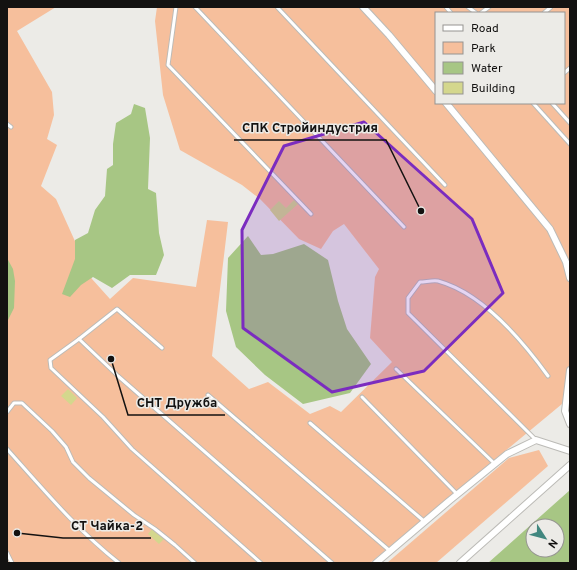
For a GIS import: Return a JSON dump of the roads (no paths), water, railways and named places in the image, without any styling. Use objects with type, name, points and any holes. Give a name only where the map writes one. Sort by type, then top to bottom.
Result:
[{"type":"street","points":[[363,7],[389,35],[435,90]]},
{"type":"street","points":[[447,104],[550,229],[566,262],[570,278]]},
{"type":"street","points":[[570,370],[565,411],[570,424]]},
{"type":"street","points":[[376,563],[457,494],[507,454],[536,440],[570,451]]},
{"type":"street","points":[[460,563],[570,465]]},
{"type":"lane","points":[[176,7],[168,65],[311,214]]},
{"type":"lane","points":[[195,7],[404,227]]},
{"type":"lane","points":[[277,7],[445,185]]},
{"type":"lane","points":[[534,104],[570,144]]},
{"type":"lane","points":[[553,104],[570,123]]},
{"type":"lane","points":[[7,124],[11,127]]},
{"type":"lane","points":[[536,440],[408,313],[408,298],[420,282],[437,281],[470,295],[509,329],[532,354],[548,376]]},
{"type":"lane","points":[[162,348],[117,309],[50,360],[51,368],[103,417],[132,449],[261,563]]},
{"type":"lane","points":[[78,339],[118,376],[332,563]]},
{"type":"lane","points":[[396,369],[495,464]]},
{"type":"lane","points":[[208,395],[390,551]]},
{"type":"lane","points":[[362,397],[457,494]]},
{"type":"lane","points":[[7,412],[14,402],[22,403],[52,431],[66,448],[73,462],[89,478],[134,515],[170,541],[195,563]]},
{"type":"lane","points":[[310,423],[425,522]]},
{"type":"lane","points":[[7,449],[67,516],[103,551],[119,563]]},
{"type":"lane","points":[[7,553],[12,563]]},
{"type":"water","points":[[134,104],[145,108],[150,138],[148,189],[156,193],[159,233],[164,255],[156,275],[130,275],[112,288],[93,277],[81,285],[70,297],[62,294],[75,259],[75,240],[88,233],[95,210],[105,196],[107,169],[113,165],[113,144],[116,123],[131,114]]},
{"type":"water","points":[[248,236],[261,255],[273,254],[304,244],[328,260],[338,301],[347,329],[371,364],[350,393],[303,404],[265,375],[236,347],[226,311],[228,258]]},
{"type":"water","points":[[7,258],[13,269],[15,281],[14,308],[7,322]]},
{"type":"water","points":[[570,490],[570,563],[488,563],[525,530],[525,558],[565,558],[565,518],[539,518]]},
{"type":"place","name":"СПК Стройиндустрия","points":[[421,211]]},
{"type":"place","name":"СНТ Дружба","points":[[111,359]]},
{"type":"place","name":"СТ Чайка-2","points":[[17,533]]}]
